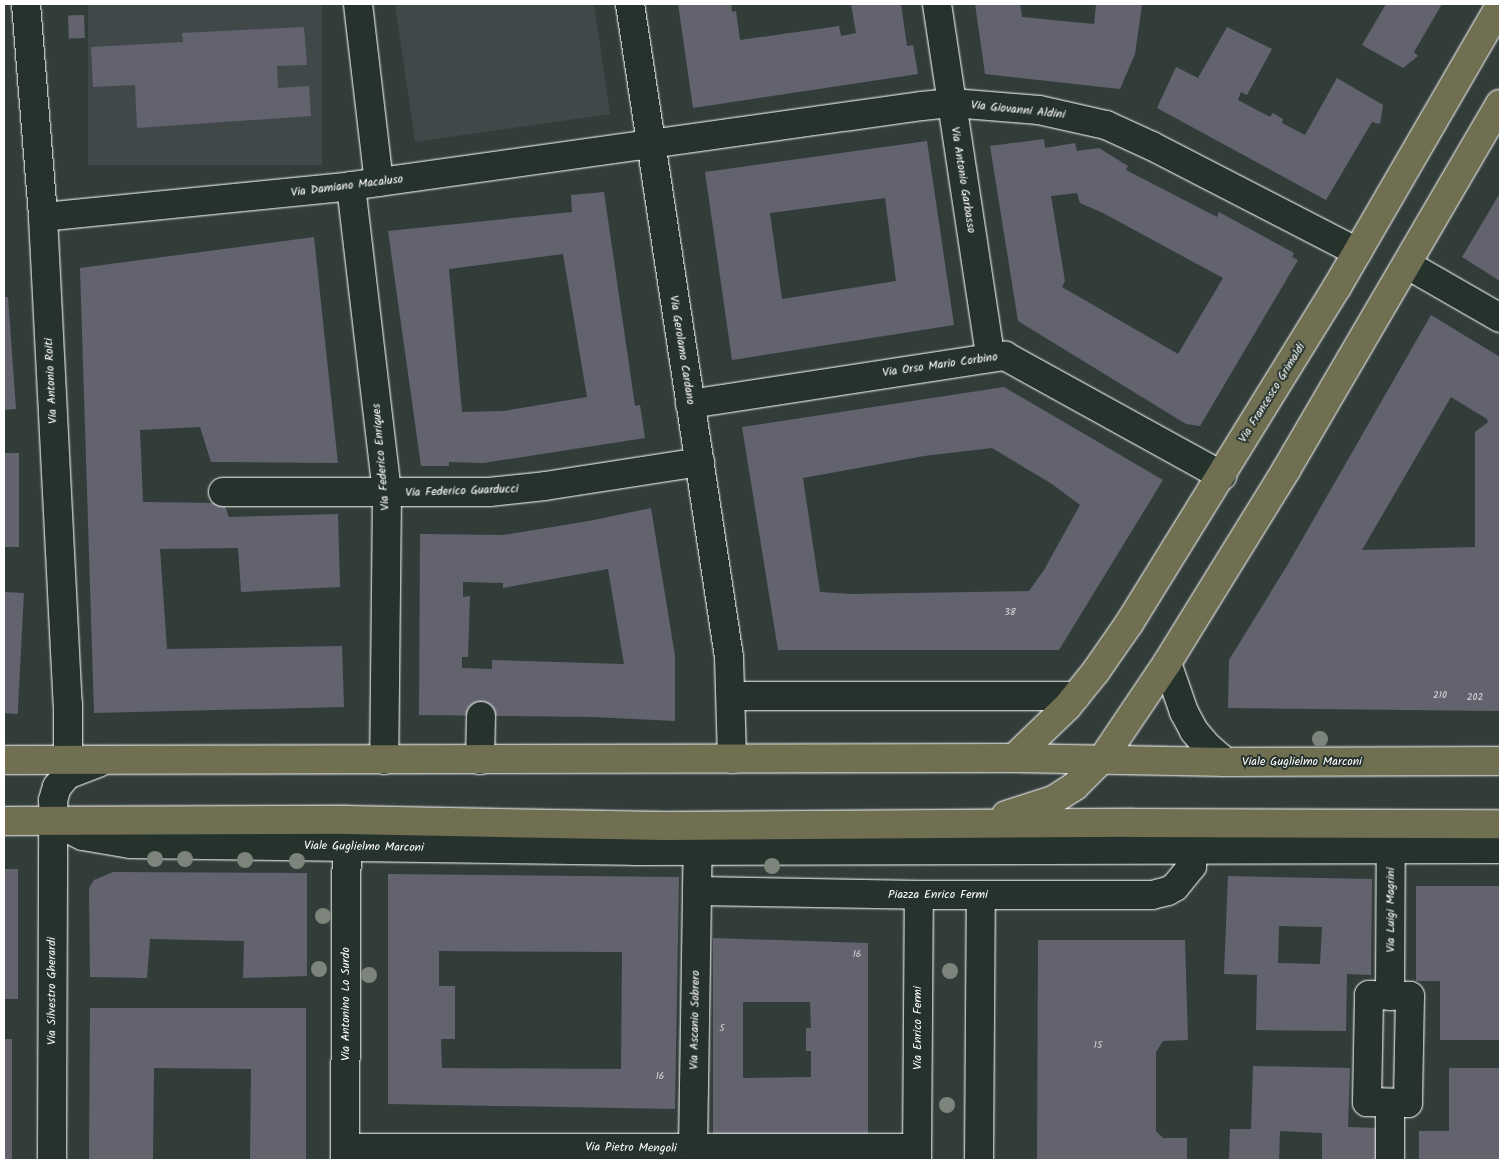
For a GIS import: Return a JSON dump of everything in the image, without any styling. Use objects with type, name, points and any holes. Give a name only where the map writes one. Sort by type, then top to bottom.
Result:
[{"type":"main road","name":"Via Francesco Grimaldi","points":[[1014,758],[1076,696],[1114,646],[1222,476],[1357,252],[1500,6]]},
{"type":"main road","points":[[970,824],[1022,811],[1053,800],[1075,786],[1103,758],[1167,663],[1286,470],[1408,265],[1500,104]]},
{"type":"main road","points":[[4,760],[1103,758]]},
{"type":"main road","name":"Viale Guglielmo Marconi","points":[[1103,758],[1225,762],[1500,761]]},
{"type":"main road","name":"Viale Guglielmo Marconi","points":[[4,821],[347,820],[689,838]]},
{"type":"main road","points":[[689,838],[970,824],[1195,837],[1391,837],[1500,824]]},
{"type":"street","name":"Via Antonio Roiti","points":[[26,4],[43,217],[68,704],[68,759]]},
{"type":"street","points":[[358,4],[379,182]]},
{"type":"street","name":"Via Gerolamo Cardano","points":[[630,4],[729,657],[732,696]]},
{"type":"street","name":"Via Antonio Garbasso","points":[[937,4],[990,356]]},
{"type":"street","name":"Via Giovanni Aldini","points":[[650,145],[922,106],[952,104],[1039,110],[1106,126],[1152,146],[1357,252]]},
{"type":"street","name":"Via Damiano Macaluso","points":[[43,217],[351,186],[650,145]]},
{"type":"street","name":"Via Federico Enriques","points":[[351,186],[387,493],[384,760]]},
{"type":"street","points":[[1408,265],[1500,318]]},
{"type":"street","name":"Via Orso Mario Corbino","points":[[690,404],[990,356],[1012,357],[1222,476]]},
{"type":"street","name":"Via Federico Guarducci","points":[[223,492],[387,493],[507,491],[700,462]]},
{"type":"street","points":[[1167,663],[1184,712],[1194,731],[1225,762]]},
{"type":"street","points":[[732,759],[732,696],[1076,696]]},
{"type":"street","points":[[480,760],[481,716]]},
{"type":"street","points":[[52,821],[53,800],[61,782],[68,776],[109,759]]},
{"type":"street","name":"Via Antonino Lo Surdo","points":[[345,1154],[347,820]]},
{"type":"street","name":"Viale Guglielmo Marconi","points":[[52,821],[83,836],[116,843],[347,847],[689,838]]},
{"type":"street","name":"Via Silvestro Gherardi","points":[[52,821],[52,1160]]},
{"type":"street","points":[[697,891],[689,838],[1195,837]]},
{"type":"street","name":"Piazza Enrico Fermi","points":[[697,891],[919,895],[1159,894],[1168,891],[1181,882],[1192,866],[1195,837]]},
{"type":"street","points":[[1391,837],[1500,848]]},
{"type":"street","name":"Via Luigi Magrini","points":[[1390,996],[1391,837]]},
{"type":"street","name":"Via Ascanio Sobrero","points":[[693,1149],[697,891]]},
{"type":"street","name":"Via Enrico Fermi","points":[[917,1154],[919,895]]},
{"type":"street","points":[[978,1160],[982,895]]},
{"type":"street","points":[[1368,995],[1390,996],[1410,996],[1408,1103],[1367,1102],[1368,995]]},
{"type":"street","points":[[1390,1103],[1390,1160]]},
{"type":"street","name":"Via Pietro Mengoli","points":[[345,1154],[531,1147],[693,1149],[743,1154],[917,1154]]},
{"type":"shaded area","points":[[88,4],[322,4],[322,165],[88,165]]},
{"type":"shaded area","points":[[395,4],[594,4],[610,114],[415,142]]},
{"type":"building","points":[[678,4],[731,4],[732,12],[736,11],[740,40],[839,26],[841,36],[856,33],[851,4],[901,4],[907,46],[913,45],[918,74],[693,108]]},
{"type":"building","points":[[975,4],[1020,4],[1022,17],[1094,24],[1096,4],[1142,4],[1135,54],[1120,89],[985,74]]},
{"type":"building","points":[[1386,4],[1442,4],[1414,52],[1418,56],[1403,68],[1362,45]]},
{"type":"building","points":[[84,15],[85,38],[69,39],[68,16]]},
{"type":"building","points":[[304,27],[307,65],[277,66],[278,88],[309,86],[311,116],[137,128],[135,85],[93,87],[91,47],[183,42],[182,33]]},
{"type":"building","points":[[1227,27],[1272,49],[1247,95],[1241,92],[1238,100],[1270,117],[1273,113],[1283,119],[1282,123],[1305,135],[1337,78],[1383,105],[1380,124],[1372,122],[1326,200],[1157,108],[1176,67],[1198,78]]},
{"type":"building","points":[[1044,139],[1045,148],[1075,143],[1077,151],[1099,148],[1128,166],[1126,170],[1217,217],[1219,212],[1294,253],[1292,257],[1298,260],[1200,426],[1186,424],[1018,321],[990,146]],"holes":[[[1077,193],[1080,203],[1103,213],[1223,278],[1178,354],[1062,287],[1065,281],[1051,196]]]},
{"type":"building","points":[[927,141],[954,325],[732,360],[705,172]],"holes":[[[885,198],[896,281],[782,299],[770,213]]]},
{"type":"building","points":[[604,192],[635,406],[640,405],[645,438],[483,463],[449,462],[449,466],[421,466],[388,231],[572,212],[571,195]],"holes":[[[563,254],[587,397],[504,411],[462,412],[449,269]]]},
{"type":"building","points":[[1500,193],[1500,281],[1462,257]]},
{"type":"building","points":[[314,237],[338,463],[211,462],[200,427],[140,430],[143,502],[224,503],[229,517],[338,514],[340,587],[241,592],[238,548],[160,549],[167,649],[342,646],[344,707],[94,713],[80,268]]},
{"type":"building","points":[[4,297],[8,297],[16,409],[4,410]]},
{"type":"building","points":[[1431,315],[1500,357],[1500,711],[1228,708],[1229,660],[1288,564]],"holes":[[[1451,397],[1487,419],[1488,422],[1475,432],[1475,547],[1362,550]]]},
{"type":"building","points":[[1004,387],[1163,480],[1059,650],[778,650],[742,427]],"holes":[[[992,448],[1052,484],[1080,505],[1044,570],[1029,591],[852,594],[820,592],[803,478],[924,456]]]},
{"type":"building","points":[[4,453],[19,453],[19,547],[4,547]]},
{"type":"building","points":[[651,508],[675,656],[675,721],[594,717],[419,715],[420,534],[503,535],[589,521]],"holes":[[[608,569],[624,664],[492,660],[492,669],[462,668],[462,657],[468,657],[470,596],[463,597],[463,582],[503,583],[503,588]]]},
{"type":"building","points":[[4,592],[24,593],[18,714],[4,713]]},
{"type":"building","points":[[4,869],[18,869],[18,999],[4,999]]},
{"type":"building","points":[[113,872],[307,873],[307,976],[243,978],[244,941],[150,939],[147,978],[90,977],[89,888],[94,880]]},
{"type":"building","points":[[388,874],[679,877],[675,1109],[388,1104]],"holes":[[[439,951],[622,952],[621,1069],[442,1068],[441,1039],[455,1039],[455,986],[439,986]]]},
{"type":"building","points":[[1228,876],[1372,879],[1371,975],[1347,974],[1346,1031],[1256,1030],[1257,975],[1224,974]],"holes":[[[1279,926],[1322,927],[1320,964],[1278,963]]]},
{"type":"building","points":[[1416,886],[1500,886],[1500,1040],[1440,1040],[1440,981],[1416,981]]},
{"type":"building","points":[[713,938],[868,943],[868,1135],[713,1136]],"holes":[[[743,1002],[810,1002],[811,1028],[806,1028],[806,1051],[811,1051],[811,1077],[743,1078]]]},
{"type":"building","points":[[1038,940],[1185,940],[1188,1040],[1163,1041],[1156,1052],[1156,1131],[1163,1138],[1187,1138],[1187,1160],[1037,1160]]},
{"type":"building","points":[[90,1008],[306,1008],[306,1160],[250,1160],[251,1069],[154,1068],[153,1160],[89,1160]]},
{"type":"building","points":[[4,1039],[12,1039],[12,1160],[4,1160]]},
{"type":"building","points":[[1253,1066],[1350,1068],[1348,1127],[1377,1128],[1376,1160],[1322,1160],[1322,1133],[1280,1131],[1279,1160],[1229,1160],[1230,1129],[1251,1129]]},
{"type":"building","points":[[1449,1068],[1500,1068],[1500,1160],[1419,1160],[1419,1131],[1449,1131]]}]
